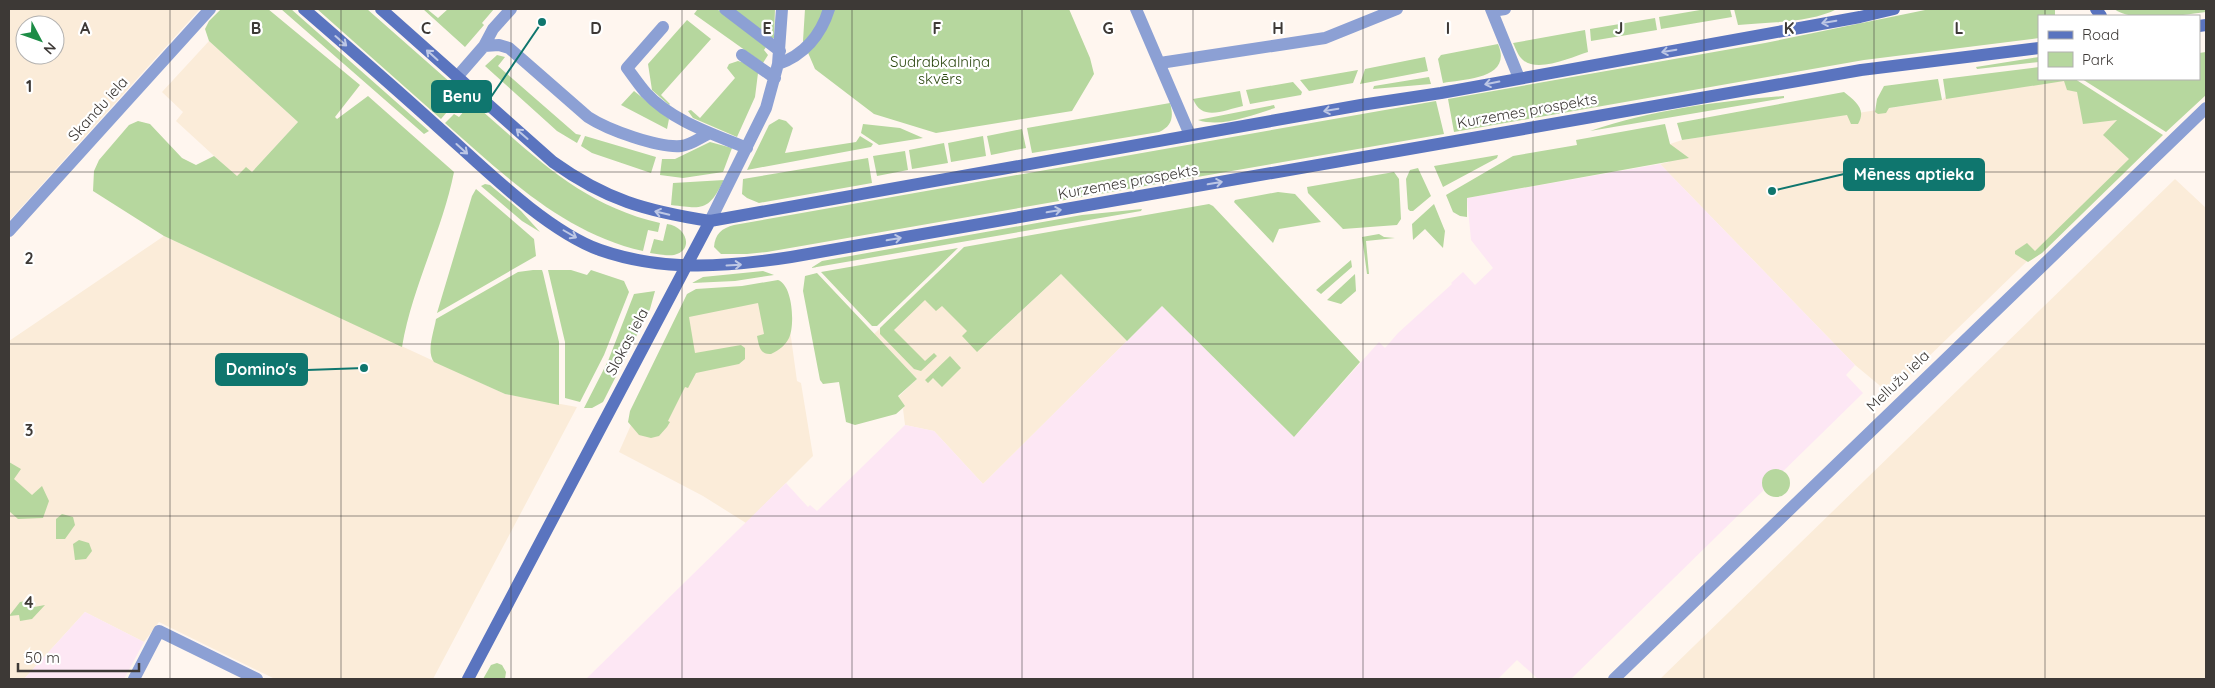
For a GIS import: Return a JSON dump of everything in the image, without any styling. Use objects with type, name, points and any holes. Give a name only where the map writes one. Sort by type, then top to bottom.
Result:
[{"type":"main road","name":"Kurzemes prospekts","points":[[304,9],[479,164],[554,225],[599,249],[644,262],[685,266],[737,265],[791,257],[1861,70],[2038,48]]},
{"type":"main road","points":[[381,9],[553,162],[589,186],[638,207],[665,214],[710,221],[1519,78],[1858,13],[1894,9]]},
{"type":"main road","name":"Slokas iela","points":[[468,679],[710,221]]},
{"type":"street","name":"Skandu iela","points":[[9,231],[210,9]]},
{"type":"street","points":[[457,76],[484,46],[493,30],[511,9]]},
{"type":"street","points":[[725,9],[780,51]]},
{"type":"street","name":"Slokas iela","points":[[710,221],[766,108],[778,64],[782,9]]},
{"type":"street","points":[[778,64],[796,57],[808,45],[819,31],[829,9]]},
{"type":"street","points":[[1136,9],[1190,136]]},
{"type":"street","points":[[1160,63],[1325,38],[1397,9]]},
{"type":"street","points":[[1505,9],[1491,10],[1519,78]]},
{"type":"street","points":[[663,27],[627,68],[646,93],[666,110],[710,133],[747,148]]},
{"type":"street","points":[[484,46],[500,45],[510,48],[588,117],[600,124],[664,146],[684,146],[710,133]]},
{"type":"street","points":[[742,55],[775,78]]},
{"type":"street","name":"Mellužu iela","points":[[1614,679],[2206,108]]},
{"type":"street","points":[[134,679],[159,631],[257,679]]},
{"type":"shaded area","points":[[9,9],[200,9],[9,221]]},
{"type":"shaded area","points":[[209,41],[298,122],[252,172],[237,177],[176,121],[183,112],[162,92]]},
{"type":"shaded area","points":[[2071,80],[2153,139],[1890,394],[1855,365],[1660,164],[1669,162],[1670,144],[1682,140],[1942,100],[1946,96]]},
{"type":"shaded area","points":[[1660,164],[1855,365],[1846,375],[1863,393],[1571,679],[1538,679],[1517,660],[1498,679],[586,679],[786,483],[808,507],[810,505],[817,511],[905,425],[934,431],[983,484],[1162,306],[1294,437],[1379,342],[1385,348],[1398,333],[1463,272],[1475,285],[1493,268],[1471,240],[1467,198]]},
{"type":"shaded area","points":[[2175,179],[2206,208],[2206,679],[1660,679]]},
{"type":"shaded area","points":[[164,236],[505,394],[577,407],[433,679],[275,679],[159,622],[144,642],[85,612],[24,679],[9,679],[9,341]]},
{"type":"shaded area","points":[[1061,274],[1127,341],[983,484],[934,431],[905,425],[903,409],[905,406],[898,397],[917,379],[874,334],[926,283],[986,344]]},
{"type":"shaded area","points":[[785,294],[797,381],[801,383],[813,456],[746,523],[703,496],[619,452],[680,314]]},
{"type":"shaded area","points":[[85,612],[144,642],[124,679],[24,679]]},
{"type":"green space","points":[[221,9],[268,9],[360,85],[335,117],[337,119],[368,96],[454,172],[449,194],[413,303],[402,347],[164,236],[93,191],[94,171],[99,160],[129,125],[138,121],[150,124],[182,158],[196,165],[214,156],[237,176],[246,167],[252,172],[298,122],[209,41],[205,29],[209,21]]},
{"type":"green space","points":[[281,9],[291,9],[429,131],[424,134]]},
{"type":"green space","points":[[317,9],[367,9],[468,98],[458,109],[453,105],[441,119]]},
{"type":"green space","points":[[423,9],[427,9],[438,18],[448,9],[494,9],[482,23],[484,25],[465,47]]},
{"type":"green space","points":[[695,9],[717,9],[766,47],[764,50],[768,55],[763,63],[694,14],[697,10]]},
{"type":"green space","points":[[732,9],[775,9],[774,38],[769,38]]},
{"type":"green space","name":"Sudrabkalniņa skvērs","points":[[805,9],[1069,9],[1090,58],[1094,74],[1072,111],[936,133],[874,114],[815,69],[803,41]]},
{"type":"green space","points":[[1706,9],[1730,9],[1732,17],[1661,29],[1659,17]]},
{"type":"green space","points":[[1734,9],[1837,9],[1826,14],[1802,19],[1738,25]]},
{"type":"green space","points":[[1930,9],[2055,9],[2055,15],[2038,15],[2038,38],[1864,60],[1454,132],[1448,99],[1765,43]]},
{"type":"green space","points":[[2114,9],[2206,9],[2206,12],[2180,15],[2123,14]]},
{"type":"green space","points":[[1655,18],[1657,30],[1591,41],[1590,29]]},
{"type":"green space","points":[[687,20],[711,39],[661,95],[669,105],[652,90],[648,64]]},
{"type":"green space","points":[[1585,30],[1588,52],[1555,63],[1529,64],[1518,54],[1513,43]]},
{"type":"green space","points":[[1498,44],[1501,56],[1499,64],[1493,71],[1474,78],[1443,83],[1438,59],[1441,55]]},
{"type":"green space","points":[[2206,52],[2206,95],[2166,132],[2084,80],[2200,80],[2200,53]]},
{"type":"green space","points":[[497,55],[505,57],[498,66],[576,134],[581,135],[577,143],[557,131],[485,66]]},
{"type":"green space","points":[[1425,57],[1428,71],[1360,84],[1365,69]]},
{"type":"green space","points":[[2038,57],[2038,62],[1977,69],[1976,67]]},
{"type":"green space","points":[[738,61],[745,63],[758,73],[755,97],[737,137],[693,118],[688,111],[691,110],[700,118],[735,78],[727,68],[729,64]]},
{"type":"green space","points":[[2038,67],[2038,80],[2077,80],[2163,135],[2042,253],[2028,262],[2015,254],[2015,251],[2027,243],[2035,251],[2129,159],[2103,135],[2117,120],[2083,124],[2077,92],[2067,90],[2064,81],[1946,99],[1943,79]]},
{"type":"green space","points":[[1358,70],[1353,83],[1309,91],[1300,80]]},
{"type":"green space","points":[[1429,77],[1431,84],[1373,89],[1374,86]]},
{"type":"green space","points":[[1938,79],[1942,100],[1889,108],[1886,113],[1878,114],[1875,112],[1877,99],[1884,86]]},
{"type":"green space","points":[[1293,82],[1302,92],[1301,95],[1250,104],[1246,90]]},
{"type":"green space","points":[[634,91],[669,119],[667,129],[621,105]]},
{"type":"green space","points":[[1240,91],[1243,106],[1221,112],[1214,113],[1202,110],[1193,99]]},
{"type":"green space","points":[[1844,92],[1856,102],[1860,110],[1861,114],[1858,124],[1851,124],[1847,115],[1682,140],[1677,123]]},
{"type":"green space","points":[[1784,96],[1784,98],[1590,131],[1661,112]]},
{"type":"green space","points":[[1436,101],[1444,134],[767,252],[721,254],[714,247],[720,232],[734,225]]},
{"type":"green space","points":[[472,102],[558,175],[581,191],[605,204],[631,215],[660,223],[658,232],[648,230],[643,251],[587,231],[536,200],[512,182],[445,123],[454,114],[459,117]]},
{"type":"green space","points":[[1170,103],[1171,120],[1167,127],[1159,132],[1032,153],[1027,128]]},
{"type":"green space","points":[[1274,105],[1275,108],[1226,122],[1198,120]]},
{"type":"green space","points":[[779,119],[786,121],[793,128],[785,153],[856,142],[860,136],[873,144],[871,147],[747,170],[769,125]]},
{"type":"green space","points":[[863,124],[900,128],[923,138],[879,145],[861,133]]},
{"type":"green space","points":[[1665,124],[1670,144],[1689,158],[1467,198],[1467,217],[1453,212],[1446,195],[1513,156],[1577,145],[1576,140]]},
{"type":"green space","points":[[1022,129],[1026,148],[991,155],[987,136]]},
{"type":"green space","points":[[585,136],[656,157],[651,173],[592,153],[581,146]]},
{"type":"green space","points":[[983,136],[986,156],[951,162],[948,143]]},
{"type":"green space","points":[[710,142],[732,148],[723,172],[683,178],[660,175],[662,159],[675,159]]},
{"type":"green space","points":[[944,143],[948,163],[912,169],[909,150]]},
{"type":"green space","points":[[905,151],[908,170],[877,176],[873,156]]},
{"type":"green space","points":[[1498,155],[1497,158],[1443,187],[1434,166]]},
{"type":"green space","points":[[868,158],[872,183],[759,203],[742,194],[743,179]]},
{"type":"green space","points":[[1418,168],[1431,196],[1413,211],[1410,211],[1408,209],[1406,179],[1410,170]]},
{"type":"green space","points":[[1394,172],[1399,179],[1401,219],[1397,225],[1343,229],[1308,193],[1307,187]]},
{"type":"green space","points":[[724,180],[714,198],[704,206],[671,205],[673,183]]},
{"type":"green space","points":[[485,184],[490,185],[521,211],[540,232],[522,221],[481,186]]},
{"type":"green space","points":[[476,189],[534,239],[536,256],[437,313],[472,196]]},
{"type":"green space","points":[[1278,192],[1295,194],[1321,222],[1279,229],[1273,243],[1234,202],[1235,200]]},
{"type":"green space","points":[[1209,204],[1213,206],[1360,362],[1294,437],[1162,306],[1127,341],[1061,274],[977,352],[962,336],[967,331],[942,306],[936,311],[925,300],[894,330],[925,361],[934,353],[937,356],[921,371],[914,369],[880,334],[880,328],[964,247]]},
{"type":"green space","points":[[1434,204],[1445,231],[1443,248],[1425,229],[1413,240],[1412,224]]},
{"type":"green space","points":[[1142,209],[1141,211],[811,268],[822,261],[1082,215]]},
{"type":"green space","points":[[667,224],[674,226],[683,233],[686,238],[684,248],[681,252],[674,255],[650,253],[654,239],[663,241]]},
{"type":"green space","points":[[1379,234],[1384,237],[1395,238],[1366,241],[1369,274],[1367,274],[1362,237]]},
{"type":"green space","points":[[958,248],[877,326],[872,326],[821,272]]},
{"type":"green space","points":[[1351,260],[1352,267],[1321,294],[1316,290]]},
{"type":"green space","points":[[542,270],[559,342],[559,405],[505,394],[434,362],[432,358],[431,341],[436,319],[518,272]]},
{"type":"green space","points":[[548,270],[571,270],[587,275],[591,270],[624,281],[629,292],[604,355],[580,402],[565,398],[565,342]]},
{"type":"green space","points":[[763,271],[774,275],[735,281],[692,283],[703,277]]},
{"type":"green space","points":[[817,273],[917,379],[898,396],[905,406],[896,414],[855,425],[846,422],[839,382],[823,384],[820,380],[803,291],[805,276]]},
{"type":"green space","points":[[1355,274],[1356,291],[1341,304],[1327,300]]},
{"type":"green space","points":[[778,280],[787,289],[792,316],[791,332],[784,346],[771,354],[762,351],[757,336],[764,334],[758,303],[689,317],[695,353],[741,345],[745,348],[745,359],[739,364],[696,373],[688,388],[685,387],[668,421],[670,422],[659,436],[651,438],[639,435],[628,422],[630,411],[687,294],[696,289],[742,286]]},
{"type":"green space","points":[[655,291],[650,309],[603,402],[592,408],[584,408],[608,361],[634,294]]},
{"type":"green space","points":[[950,356],[961,368],[942,387],[933,378],[928,383],[925,380]]},
{"type":"green space","points":[[9,462],[21,469],[14,479],[32,495],[42,486],[49,501],[43,518],[18,519],[9,511]]},
{"type":"green space","points":[[1776,469],[1786,473],[1790,483],[1786,493],[1776,497],[1766,493],[1762,483],[1766,473]]},
{"type":"green space","points":[[62,514],[73,517],[75,525],[65,539],[56,539],[56,519]]},
{"type":"green space","points":[[79,540],[89,543],[92,551],[86,559],[75,560],[73,544]]},
{"type":"green space","points":[[32,600],[34,607],[45,605],[32,619],[20,621],[19,615],[9,616],[20,602]]},
{"type":"green space","points":[[497,663],[502,665],[506,672],[505,679],[483,679],[491,665]]},
{"type":"place","name":"Benu","points":[[542,22]]},
{"type":"place","name":"Mēness aptieka","points":[[1772,191]]},
{"type":"place","name":"Domino's","points":[[364,368]]}]
